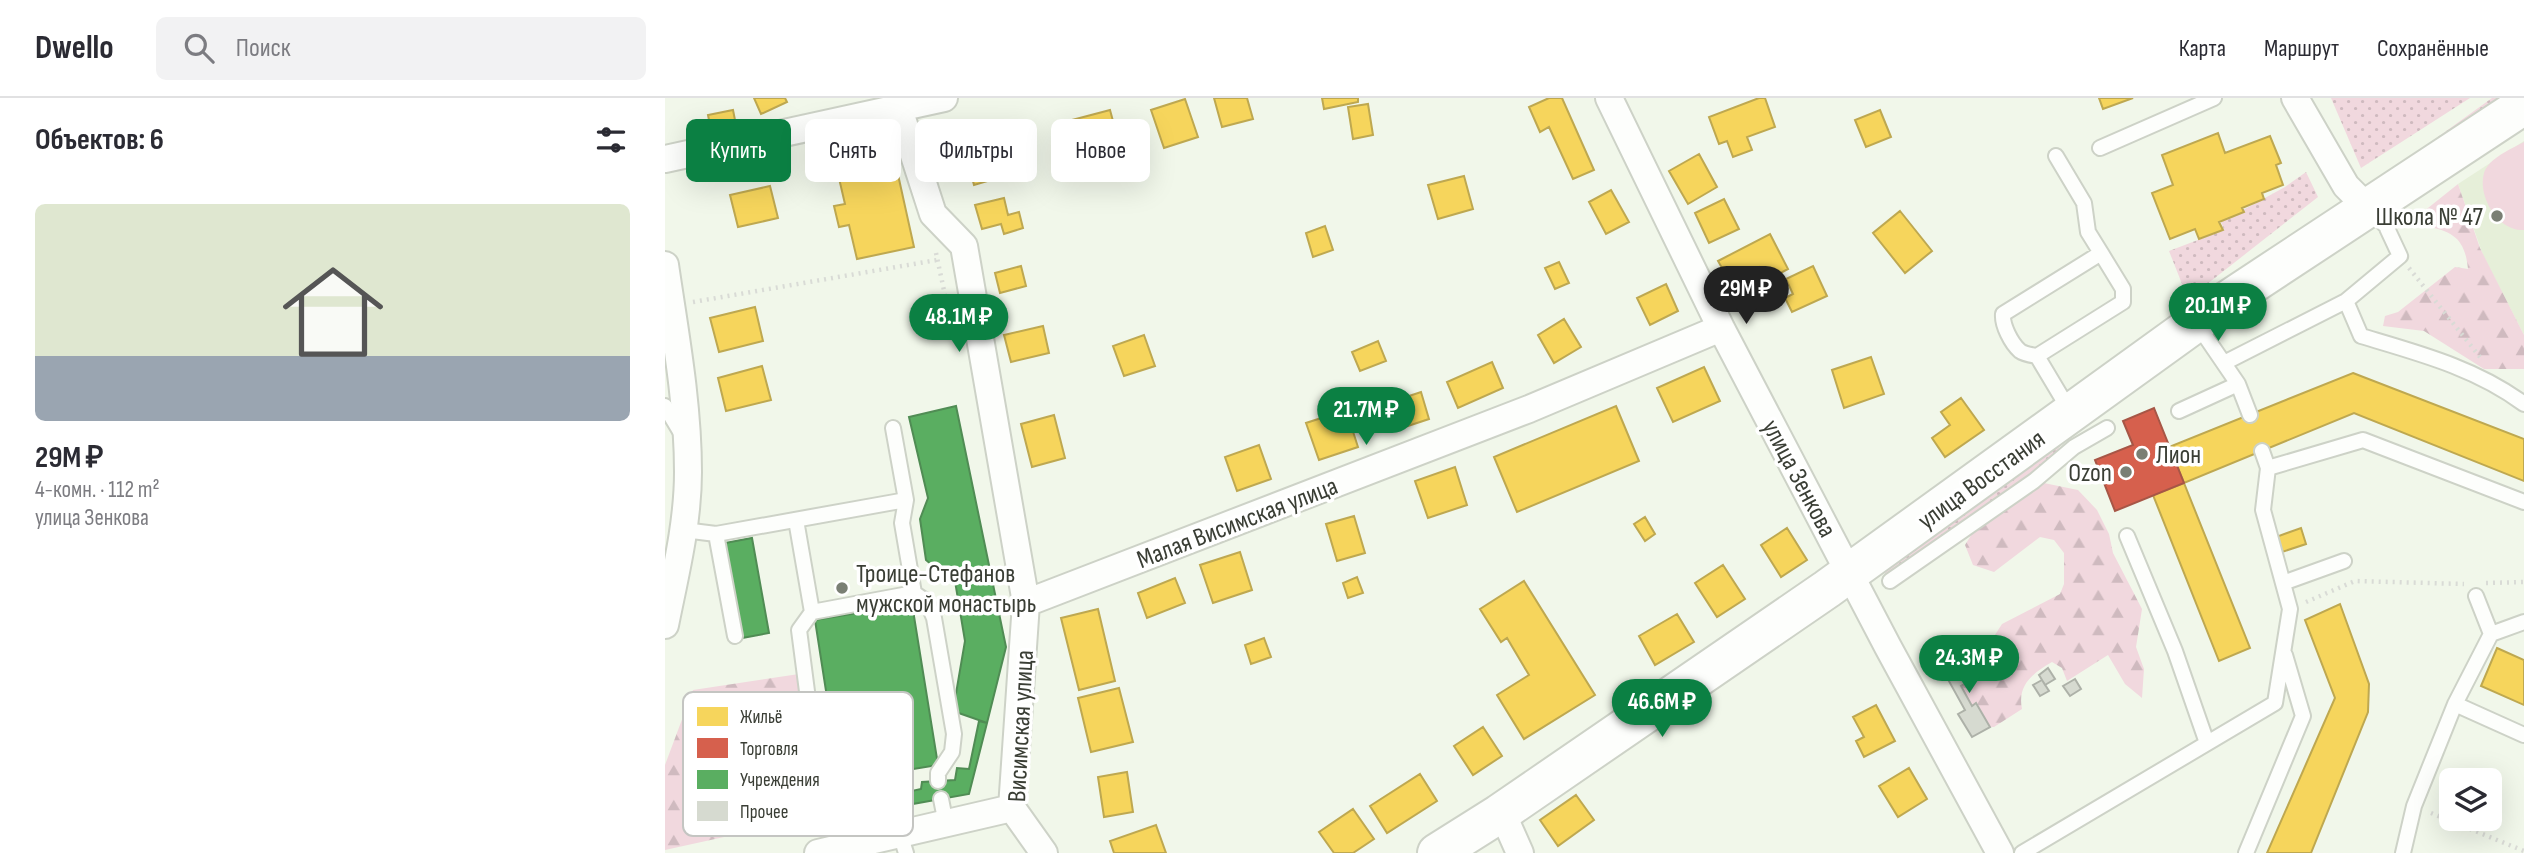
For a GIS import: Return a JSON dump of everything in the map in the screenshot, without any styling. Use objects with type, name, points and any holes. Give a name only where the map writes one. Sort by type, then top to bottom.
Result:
[{"type":"street","points":[[665,159],[944,98]]},
{"type":"street","name":"улица Зенкова","points":[[1609,98],[1721,328],[2000,853]]},
{"type":"street","points":[[2295,98],[2346,186],[2367,207]]},
{"type":"street","name":"улица Восстания","points":[[1437,853],[1499,814],[1849,571],[2196,323],[2524,105]]},
{"type":"street","name":"Висимская улица","points":[[899,109],[933,214],[964,246],[1026,603],[1012,808],[1044,853]]},
{"type":"street","points":[[665,265],[683,386],[688,472],[684,530],[665,625]]},
{"type":"street","name":"Малая Висимская улица","points":[[1026,603],[1529,409],[1721,328]]},
{"type":"street","points":[[913,836],[944,811],[1012,808]]},
{"type":"street","points":[[1499,814],[1508,826],[1520,853]]},
{"type":"street","points":[[818,853],[903,844]]},
{"type":"lane","points":[[2100,149],[2214,98]]},
{"type":"lane","points":[[2037,356],[2123,302],[2123,289],[2088,232],[2084,203],[2056,156]]},
{"type":"lane","points":[[2224,363],[2346,301],[2400,256],[2386,226],[2367,207]]},
{"type":"lane","points":[[2072,414],[2037,356],[2021,351],[2016,346],[2004,326],[2003,314],[2101,253]]},
{"type":"lane","points":[[2346,301],[2361,336],[2439,359],[2506,391],[2524,404]]},
{"type":"lane","points":[[2196,323],[2238,384],[2250,415]]},
{"type":"lane","points":[[2179,411],[2238,384]]},
{"type":"lane","points":[[665,407],[686,440]]},
{"type":"lane","points":[[893,428],[906,500],[902,523],[914,593]]},
{"type":"lane","points":[[1890,581],[2033,481],[2074,447],[2107,428]]},
{"type":"lane","points":[[2268,468],[2363,440],[2524,502]]},
{"type":"lane","points":[[2022,853],[2275,704],[2290,609],[2263,510],[2268,468],[2262,450]]},
{"type":"lane","points":[[684,530],[716,534],[906,500]]},
{"type":"lane","points":[[796,520],[812,612]]},
{"type":"lane","points":[[716,534],[735,636]]},
{"type":"lane","points":[[2127,536],[2175,651],[2207,743]]},
{"type":"lane","points":[[2283,583],[2344,561]]},
{"type":"lane","points":[[2473,590],[2491,634]]},
{"type":"lane","points":[[807,692],[799,630],[812,612],[914,593],[927,602],[934,618],[954,734],[953,752],[938,774],[938,781]]},
{"type":"lane","points":[[2403,853],[2414,806],[2455,704],[2491,634],[2524,622]]},
{"type":"lane","points":[[2246,853],[2303,716],[2283,651]]},
{"type":"lane","points":[[2455,704],[2524,735]]},
{"type":"path","points":[[2400,256],[2506,391]]},
{"type":"path","points":[[671,304],[696,302],[937,260]]},
{"type":"path","points":[[2290,609],[2355,581],[2473,590]]},
{"type":"path","points":[[2484,583],[2524,582]]},
{"type":"path","points":[[2414,806],[2524,851]]},
{"type":"shaded area","name":"Школа № 47","points":[[2524,141],[2524,335],[2483,255],[2458,184]]},
{"type":"green space","points":[[2331,98],[2470,98],[2361,168]]},
{"type":"green space","points":[[2492,98],[2511,98],[2406,160]]},
{"type":"green space","points":[[2524,142],[2524,230],[2506,225],[2492,211],[2487,202],[2483,182],[2484,173],[2491,163]]},
{"type":"green space","points":[[2306,172],[2318,197],[2188,299],[2169,251],[2224,230],[2221,222],[2285,187]]},
{"type":"green space","points":[[2458,184],[2480,248],[2524,335],[2524,369],[2484,369],[2424,331],[2383,326],[2385,316],[2398,312],[2455,267],[2468,269],[2461,244],[2451,234],[2426,226],[2423,212]]},
{"type":"green space","points":[[2066,438],[2044,469],[1890,581],[1879,562]]},
{"type":"green space","points":[[2039,482],[2078,490],[2097,510],[2109,534],[2113,553],[2142,609],[2136,647],[2144,669],[2142,698],[2125,684],[2108,655],[2067,681],[2062,668],[2052,662],[2024,686],[2022,709],[1990,727],[1977,703],[1972,706],[1961,686],[1986,672],[1989,658],[2000,651],[1993,638],[2002,624],[2060,594],[2064,584],[2064,553],[2054,540],[2040,537],[1994,572],[1973,565],[1965,545],[1975,529]]},
{"type":"green space","points":[[799,674],[802,692],[692,692]]},
{"type":"green space","points":[[683,717],[683,836],[728,836],[665,850],[665,765]]},
{"type":"building: Жильё","points":[[754,98],[785,98],[787,102],[761,114]]},
{"type":"building: Жильё","points":[[1214,98],[1247,98],[1253,119],[1222,127]]},
{"type":"building: Жильё","points":[[1322,98],[1358,98],[1358,102],[1324,109]]},
{"type":"building: Жильё","points":[[1549,98],[1562,98],[1594,170],[1573,179],[1549,127],[1540,132],[1529,107]]},
{"type":"building: Жильё","points":[[1765,98],[1775,127],[1747,137],[1752,150],[1733,157],[1727,141],[1719,144],[1709,117]]},
{"type":"building: Жильё","points":[[2099,98],[2133,98],[2103,109]]},
{"type":"building: Жильё","points":[[1185,99],[1198,137],[1164,148],[1151,110]]},
{"type":"building: Жильё","points":[[1368,104],[1373,135],[1353,139],[1348,107]]},
{"type":"building: Жильё","points":[[733,110],[735,119],[709,119],[708,115]]},
{"type":"building: Жильё","points":[[1110,110],[1112,119],[1076,119]]},
{"type":"building: Жильё","points":[[1880,110],[1891,137],[1866,147],[1855,120]]},
{"type":"building: Жильё","points":[[2218,133],[2225,153],[2270,136],[2281,163],[2276,165],[2283,185],[2262,193],[2264,199],[2242,208],[2244,212],[2219,222],[2223,230],[2199,239],[2195,229],[2170,239],[2152,193],[2173,185],[2162,155]]},
{"type":"building: Жильё","points":[[1699,154],[1717,187],[1688,204],[1669,171]]},
{"type":"building: Жильё","points":[[1464,176],[1473,209],[1438,219],[1428,185]]},
{"type":"building: Жильё","points":[[840,182],[900,182],[914,247],[857,259],[849,225],[839,227],[834,206],[845,204]]},
{"type":"building: Жильё","points":[[770,186],[778,218],[738,227],[730,195]]},
{"type":"building: Жильё","points":[[1611,190],[1629,222],[1606,234],[1589,202]]},
{"type":"building: Жильё","points":[[1004,198],[1008,215],[1019,212],[1023,228],[1004,234],[1001,224],[982,229],[975,205]]},
{"type":"building: Жильё","points":[[1724,199],[1739,229],[1709,243],[1695,213]]},
{"type":"building: Жильё","points":[[1900,211],[1932,251],[1905,273],[1873,233]]},
{"type":"building: Жильё","points":[[1325,226],[1333,250],[1313,257],[1306,233]]},
{"type":"building: Жильё","points":[[1770,234],[1788,269],[1766,281],[1759,267],[1730,282],[1718,261]]},
{"type":"building: Жильё","points":[[1559,262],[1569,283],[1555,289],[1545,268]]},
{"type":"building: Жильё","points":[[1021,266],[1026,286],[1000,293],[995,273]]},
{"type":"building: Жильё","points":[[1813,266],[1827,296],[1792,312],[1785,298],[1793,294],[1786,279]]},
{"type":"building: Жильё","points":[[1666,284],[1678,311],[1650,325],[1637,298]]},
{"type":"building: Жильё","points":[[755,307],[763,341],[719,352],[710,318]]},
{"type":"building: Жильё","points":[[1564,319],[1581,347],[1554,363],[1538,335]]},
{"type":"building: Жильё","points":[[1043,326],[1049,353],[1011,362],[1004,335]]},
{"type":"building: Жильё","points":[[1144,335],[1155,366],[1124,376],[1113,346]]},
{"type":"building: Жильё","points":[[1378,341],[1386,361],[1360,371],[1352,352]]},
{"type":"building: Жильё","points":[[1871,357],[1884,394],[1844,408],[1832,370]]},
{"type":"building: Жильё","points":[[1492,362],[1503,388],[1458,408],[1447,382]]},
{"type":"building: Жильё","points":[[762,366],[771,400],[726,411],[718,378]]},
{"type":"building: Жильё","points":[[1704,367],[1720,401],[1673,422],[1657,388]]},
{"type":"building: Жильё","points":[[2353,373],[2524,439],[2524,481],[2354,413],[2184,483],[2169,447]]},
{"type":"building: Жильё","points":[[1421,392],[1429,419],[1405,427],[1397,400]]},
{"type":"building: Жильё","points":[[1961,398],[1984,430],[1945,457],[1932,438],[1950,425],[1941,412]]},
{"type":"building: Жильё","points":[[1616,406],[1639,461],[1517,512],[1494,457]]},
{"type":"building: Жильё","points":[[1346,410],[1358,447],[1319,460],[1306,423]]},
{"type":"building: Жильё","points":[[1054,415],[1065,458],[1032,467],[1021,424]]},
{"type":"building: Жильё","points":[[1259,445],[1271,479],[1237,491],[1225,457]]},
{"type":"building: Жильё","points":[[1455,467],[1467,505],[1428,518],[1415,481]]},
{"type":"building: Жильё","points":[[2184,483],[2250,648],[2219,661],[2153,495]]},
{"type":"building: Жильё","points":[[1354,516],[1365,553],[1337,561],[1326,524]]},
{"type":"building: Жильё","points":[[1645,517],[1655,534],[1645,541],[1634,524]]},
{"type":"building: Жильё","points":[[1787,528],[1807,560],[1781,577],[1761,545]]},
{"type":"building: Жильё","points":[[2301,528],[2306,544],[2282,552],[2276,537]]},
{"type":"building: Жильё","points":[[1240,552],[1252,590],[1213,603],[1200,565]]},
{"type":"building: Жильё","points":[[1723,565],[1745,599],[1717,617],[1695,583]]},
{"type":"building: Жильё","points":[[1357,577],[1363,593],[1348,598],[1343,583]]},
{"type":"building: Жильё","points":[[1175,578],[1185,603],[1147,618],[1138,593]]},
{"type":"building: Жильё","points":[[1524,581],[1595,695],[1524,739],[1497,695],[1529,675],[1507,638],[1501,642],[1480,609]]},
{"type":"building: Жильё","points":[[2340,604],[2369,684],[2368,712],[2311,853],[2267,853],[2335,698],[2305,620]]},
{"type":"building: Жильё","points":[[1098,609],[1115,681],[1079,690],[1061,618]]},
{"type":"building: Жильё","points":[[1677,614],[1694,642],[1655,665],[1639,636]]},
{"type":"building: Жильё","points":[[1264,638],[1271,657],[1251,664],[1245,645]]},
{"type":"building: Жильё","points":[[2497,648],[2524,660],[2524,705],[2481,686]]},
{"type":"building: Жильё","points":[[1119,688],[1133,742],[1091,752],[1078,698]]},
{"type":"building: Жильё","points":[[1876,705],[1895,741],[1864,757],[1856,741],[1864,737],[1853,717]]},
{"type":"building: Жильё","points":[[1483,727],[1502,756],[1473,775],[1454,746]]},
{"type":"building: Жильё","points":[[1909,768],[1927,799],[1898,817],[1879,786]]},
{"type":"building: Жильё","points":[[1127,772],[1133,812],[1104,817],[1098,777]]},
{"type":"building: Жильё","points":[[1420,774],[1437,801],[1387,833],[1370,806]]},
{"type":"building: Жильё","points":[[1576,795],[1594,820],[1558,846],[1540,820]]},
{"type":"building: Жильё","points":[[1353,809],[1374,839],[1353,853],[1334,853],[1319,832]]},
{"type":"building: Жильё","points":[[1156,825],[1166,853],[1114,853],[1110,841]]},
{"type":"building: Торговля","name":"Лион","points":[[2154,408],[2184,483],[2115,511],[2095,460],[2133,445],[2123,421]]},
{"type":"building: Учреждения","points":[[956,406],[1006,647],[987,723],[953,711],[965,641],[954,575],[945,576],[926,560],[920,519],[928,498],[909,417]]},
{"type":"building: Учреждения","points":[[752,538],[769,633],[742,638],[725,543]]},
{"type":"building: Учреждения","points":[[912,604],[938,765],[913,769],[913,692],[826,692],[815,620]]},
{"type":"building: Учреждения","points":[[979,721],[987,723],[969,794],[913,804],[913,791],[921,789],[922,782],[955,780],[957,768],[969,769]]},
{"type":"building: Прочее","points":[[1993,638],[2000,651],[1989,658],[1982,645]]},
{"type":"building: Прочее","points":[[1977,656],[1986,672],[1961,686],[1972,706],[1976,703],[1990,727],[1972,737],[1958,714],[1965,710],[1945,674]]},
{"type":"building: Прочее","points":[[2048,668],[2055,679],[2045,685],[2039,675]]},
{"type":"building: Прочее","points":[[2075,679],[2081,689],[2070,696],[2063,686]]},
{"type":"building: Прочее","points":[[2042,680],[2049,691],[2040,696],[2033,685]]},
{"type":"place","name":"Школа № 47","points":[[2497,216]]},
{"type":"place","name":"Лион","points":[[2142,454]]},
{"type":"place","name":"Ozon","points":[[2126,472]]},
{"type":"place","name":"Троице-Стефанов мужской монастырь","points":[[842,588]]}]
